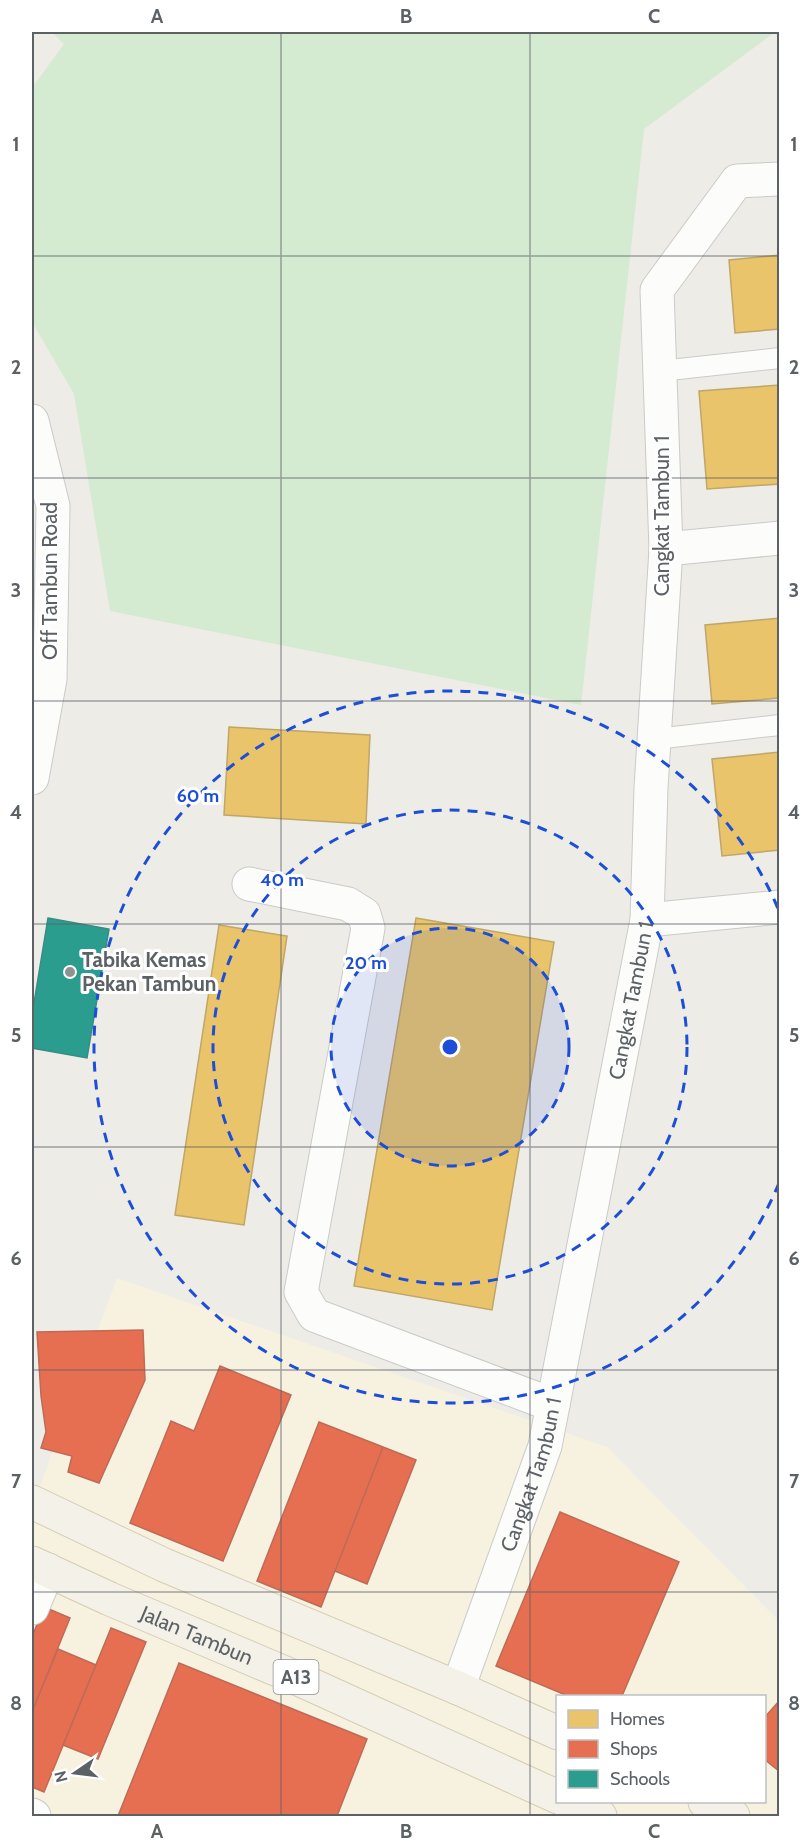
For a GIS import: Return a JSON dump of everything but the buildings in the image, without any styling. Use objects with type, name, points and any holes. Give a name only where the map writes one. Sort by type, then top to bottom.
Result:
[{"type":"main road","points":[[32,1482],[44,1507]]},
{"type":"main road","name":"A13","points":[[44,1507],[164,1565],[458,1688],[556,1732]]},
{"type":"main road","name":"Jalan Tambun","points":[[40,1566],[110,1599],[292,1676],[556,1796]]},
{"type":"main road","points":[[569,1803],[600,1816]]},
{"type":"main road","points":[[707,1803],[733,1816]]},
{"type":"street","name":"Cangkat Tambun 1","points":[[458,1688],[545,1446],[647,920],[666,549],[657,290],[737,181],[780,179]]},
{"type":"street","name":"Off Tambun Road","points":[[32,421],[53,506],[50,679],[32,778]]},
{"type":"street","points":[[666,549],[780,538]]},
{"type":"street","points":[[249,884],[348,904],[364,914],[368,928],[301,1292],[314,1315],[553,1405]]},
{"type":"street","points":[[647,920],[780,907]]},
{"type":"street","points":[[32,1608],[40,1566]]},
{"type":"lane","points":[[660,371],[780,358]]},
{"type":"lane","points":[[655,739],[780,726]]},
{"type":"shaded area","points":[[117,1278],[607,1447],[779,1621],[779,1816],[32,1816],[32,1507]]},
{"type":"green space","points":[[52,32],[775,32],[644,129],[581,705],[110,611],[74,394],[32,322],[32,88],[64,44]]},
{"type":"place","name":"Tabika Kemas Pekan Tambun","points":[[70,972]]}]
